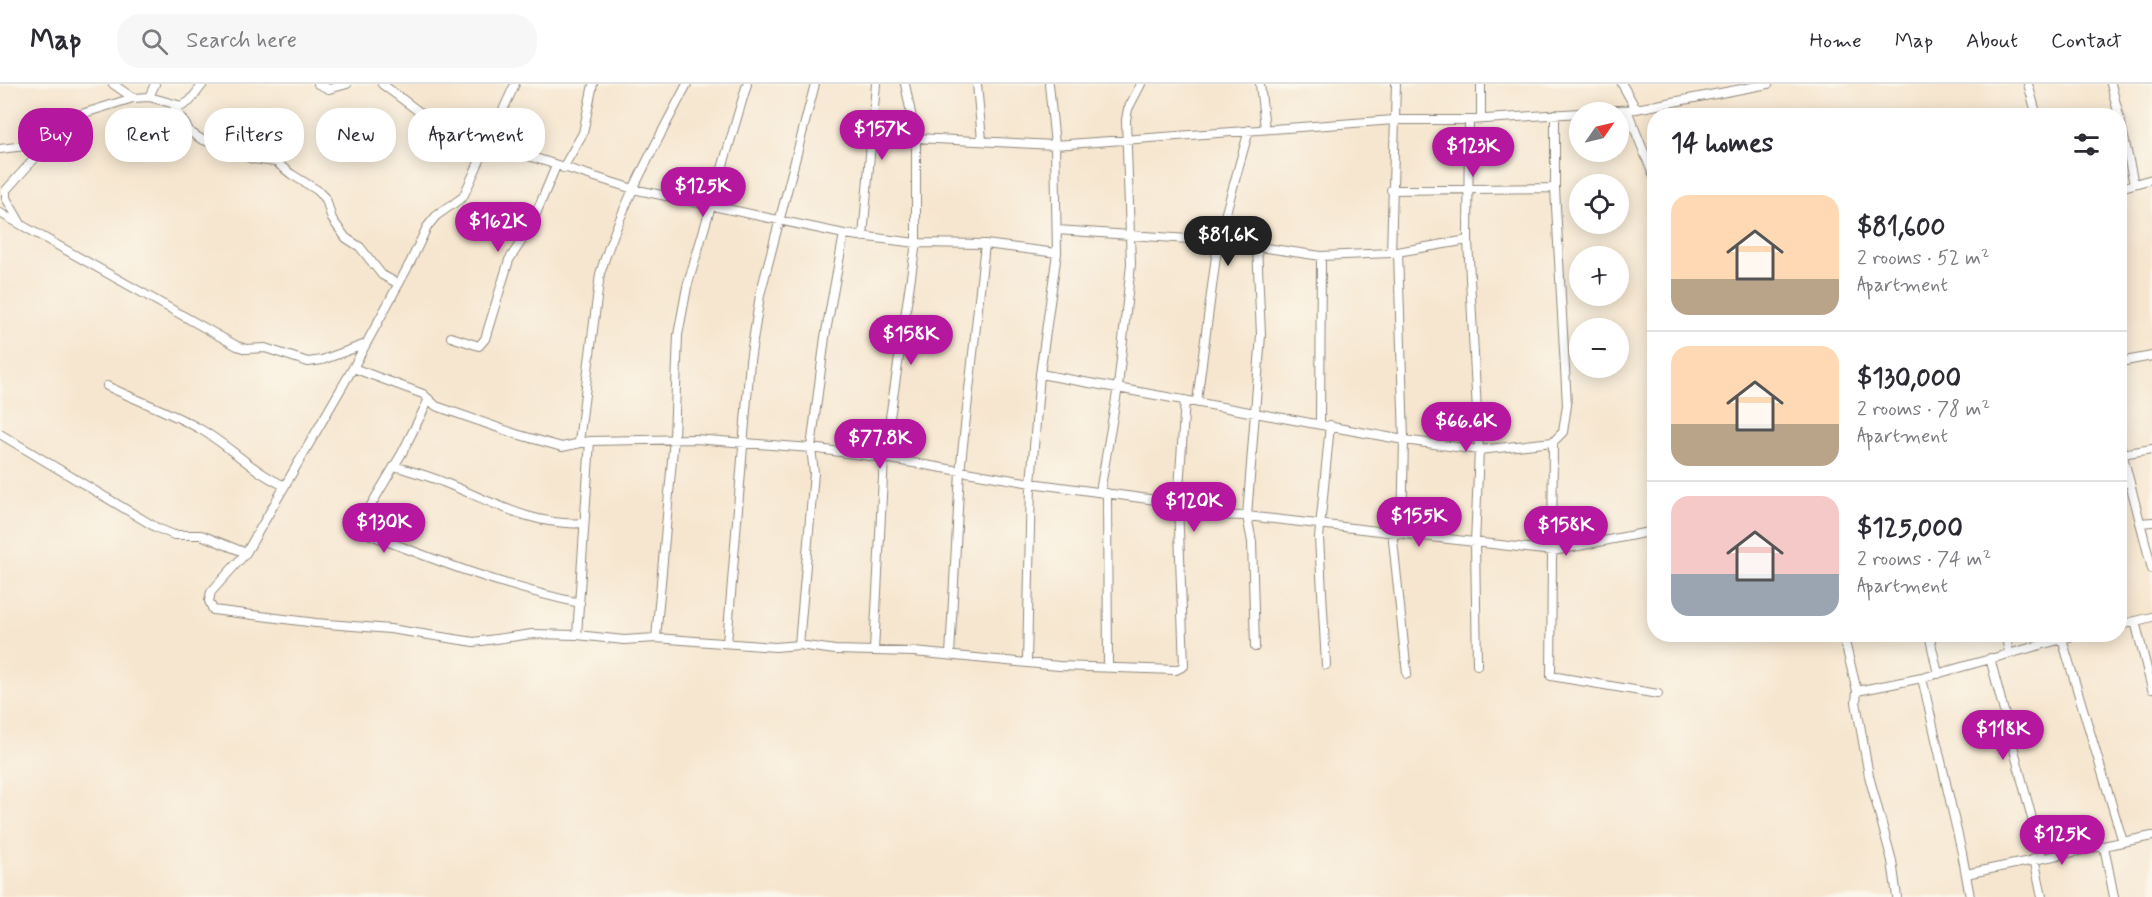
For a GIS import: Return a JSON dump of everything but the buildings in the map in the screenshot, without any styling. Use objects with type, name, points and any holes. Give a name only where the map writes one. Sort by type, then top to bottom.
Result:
[{"type":"street","points":[[113,84],[133,98]]},
{"type":"street","points":[[149,97],[155,84]]},
{"type":"street","points":[[93,110],[133,98],[149,97],[174,106],[190,101],[203,84]]},
{"type":"street","points":[[318,84],[329,89],[346,84]]},
{"type":"street","points":[[382,84],[414,108]]},
{"type":"street","points":[[504,108],[515,84]]},
{"type":"street","points":[[451,337],[473,346],[478,346],[485,339],[505,269],[530,228],[560,167],[583,133],[593,84]]},
{"type":"street","points":[[579,442],[600,274],[617,222],[687,84]]},
{"type":"street","points":[[656,638],[674,438],[678,335],[687,287],[709,206],[747,84]]},
{"type":"street","points":[[727,643],[750,361],[760,295],[815,84]]},
{"type":"street","points":[[863,237],[876,84]]},
{"type":"street","points":[[874,650],[884,458],[916,243],[916,138],[905,84]]},
{"type":"street","points":[[977,84],[982,140]]},
{"type":"street","points":[[1027,662],[1031,483],[1040,374],[1057,254],[1054,145],[1049,84]]},
{"type":"street","points":[[1108,666],[1103,492],[1118,387],[1131,233],[1128,109],[1141,84]]},
{"type":"street","points":[[1260,84],[1265,128]]},
{"type":"street","points":[[1396,84],[1391,190],[1404,440],[1402,532]]},
{"type":"street","points":[[1481,84],[1481,119]]},
{"type":"street","points":[[1622,84],[1647,155]]},
{"type":"street","points":[[1629,109],[1768,84]]},
{"type":"street","points":[[2028,84],[2035,108]]},
{"type":"street","points":[[2111,84],[2117,108]]},
{"type":"street","points":[[174,106],[190,132],[201,139],[253,159],[276,162],[317,190],[322,194],[332,219],[346,238],[360,247],[382,275],[399,284]]},
{"type":"street","points":[[916,138],[1054,145],[1394,120],[1469,120],[1569,113]]},
{"type":"street","points":[[1040,374],[1404,440],[1479,450],[1553,442],[1563,432],[1567,405],[1555,188],[1555,114]]},
{"type":"street","points":[[1469,120],[1468,240],[1479,450],[1475,543],[1477,665]]},
{"type":"street","points":[[1197,401],[1218,241],[1249,130]]},
{"type":"street","points":[[0,149],[18,147]]},
{"type":"street","points":[[2127,153],[2134,184]]},
{"type":"street","points":[[22,226],[6,198],[6,190],[31,162]]},
{"type":"street","points":[[479,162],[463,197],[436,216],[427,227],[353,368],[246,553],[211,592],[209,601],[213,610],[316,623],[390,629],[474,642],[532,634],[577,635],[624,640],[656,638],[1176,670],[1184,666],[1178,502],[1185,400]]},
{"type":"street","points":[[545,162],[633,189],[844,234],[916,243],[985,244],[1057,254]]},
{"type":"street","points":[[2127,186],[2152,179]]},
{"type":"street","points":[[1391,190],[1469,191],[1555,188]]},
{"type":"street","points":[[0,213],[132,289],[246,349],[265,348],[308,362],[322,360],[366,344]]},
{"type":"street","points":[[1057,230],[1131,233],[1218,241],[1321,256],[1395,253],[1468,240]]},
{"type":"street","points":[[799,645],[814,473],[811,448],[825,337],[844,234]]},
{"type":"street","points":[[950,655],[960,472],[985,244]]},
{"type":"street","points":[[1255,647],[1252,542],[1247,516],[1262,314],[1257,245]]},
{"type":"street","points":[[1320,423],[1321,256]]},
{"type":"street","points":[[2127,361],[2152,356]]},
{"type":"street","points":[[353,368],[429,399],[436,406],[516,434],[562,447],[590,441],[674,438],[811,448],[1031,483],[1178,502]]},
{"type":"street","points":[[107,386],[166,411],[201,430],[253,468],[285,486]]},
{"type":"street","points":[[429,399],[394,466],[359,524],[361,531],[497,582],[580,603]]},
{"type":"street","points":[[1326,665],[1319,551],[1330,425]]},
{"type":"street","points":[[0,435],[157,528],[174,535],[201,535],[246,553]]},
{"type":"street","points":[[577,635],[590,441]]},
{"type":"street","points":[[1553,442],[1551,676],[1658,694]]},
{"type":"street","points":[[2127,453],[2152,449]]},
{"type":"street","points":[[394,466],[441,481],[497,506],[554,525],[584,524]]},
{"type":"street","points":[[2127,490],[2140,523],[2152,569]]},
{"type":"street","points":[[1180,514],[1247,516],[1553,551],[1647,532]]},
{"type":"street","points":[[2140,523],[2152,522]]},
{"type":"street","points":[[1392,531],[1407,674]]},
{"type":"street","points":[[2127,623],[2152,617]]},
{"type":"street","points":[[2135,621],[2152,689]]},
{"type":"street","points":[[1845,642],[1857,691],[1856,702],[1869,776],[1892,861],[1897,897]]},
{"type":"street","points":[[1931,642],[1938,674]]},
{"type":"street","points":[[2007,642],[2009,652]]},
{"type":"street","points":[[1857,691],[1938,674],[2050,642]]},
{"type":"street","points":[[2063,642],[2123,842]]},
{"type":"street","points":[[1990,658],[2038,857],[2042,897]]},
{"type":"street","points":[[1922,678],[1970,897]]},
{"type":"street","points":[[1966,874],[2038,857],[2152,836]]},
{"type":"street","points":[[2104,846],[2114,897]]}]
